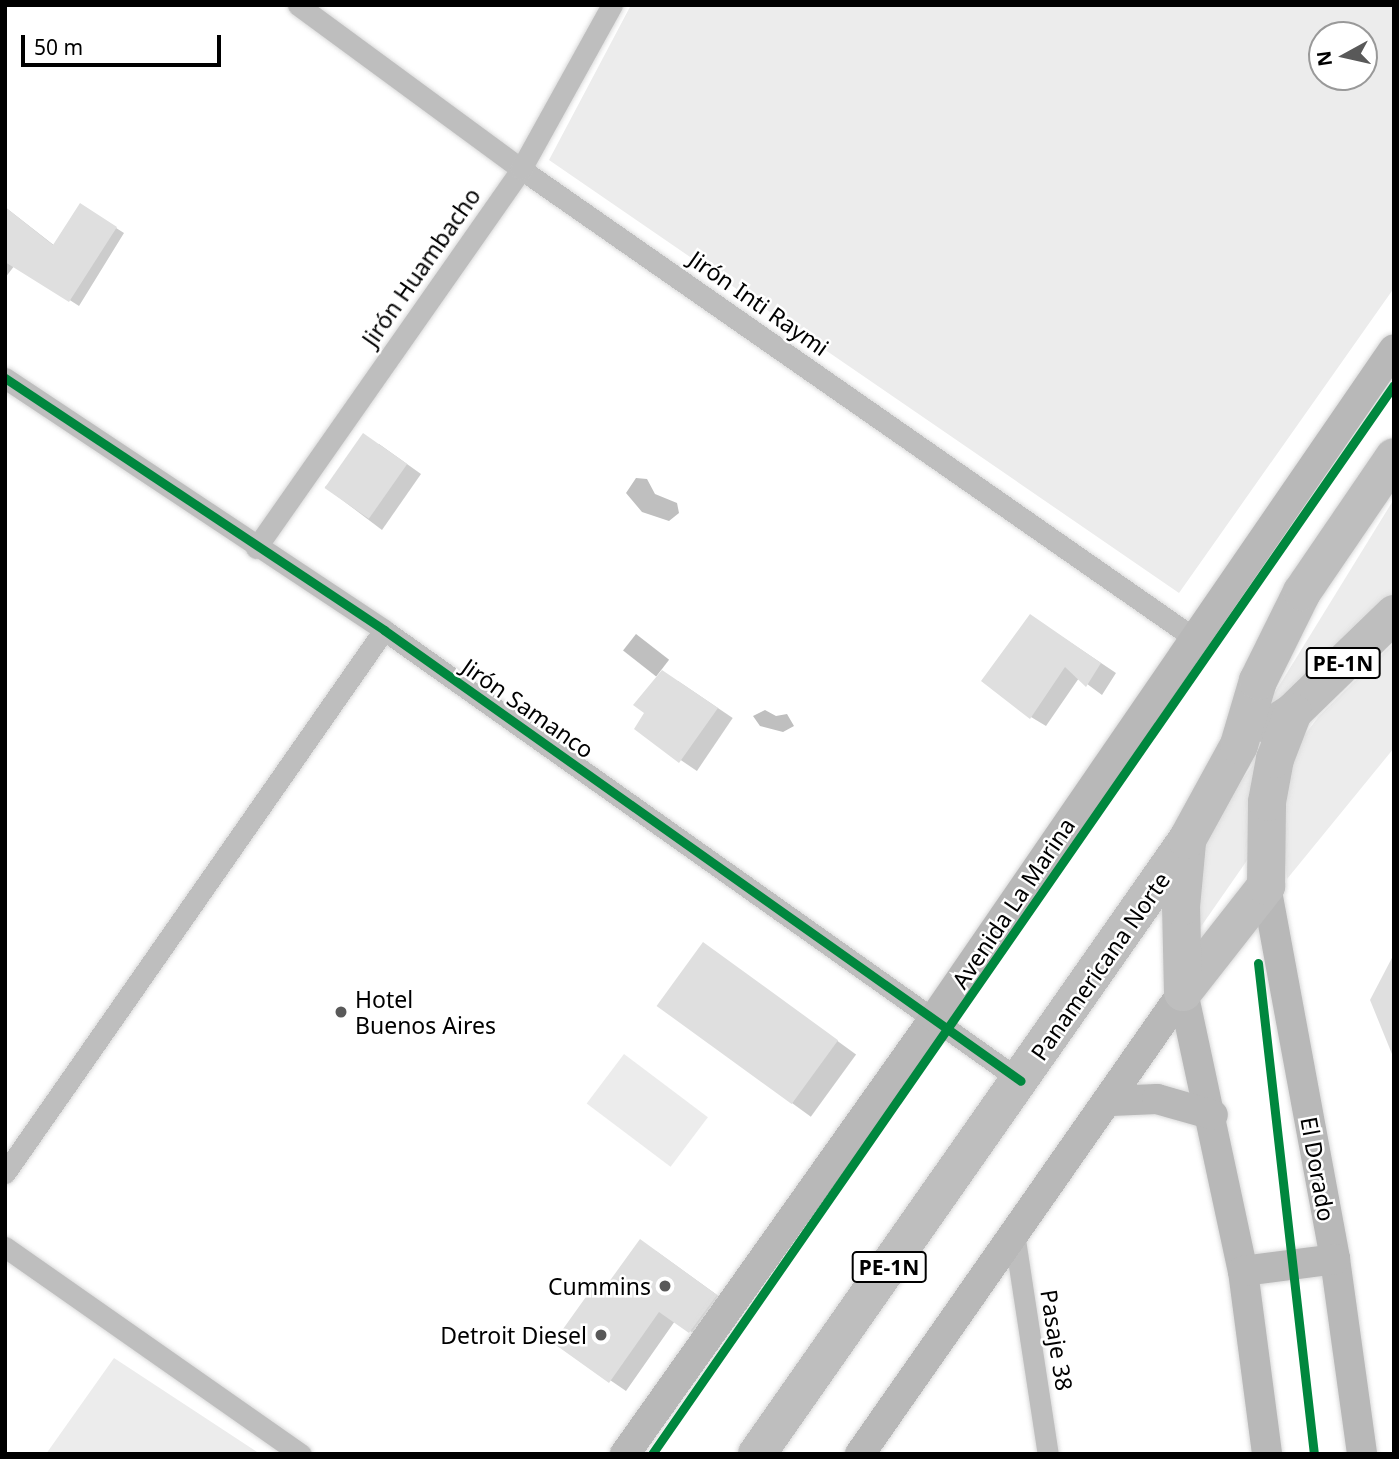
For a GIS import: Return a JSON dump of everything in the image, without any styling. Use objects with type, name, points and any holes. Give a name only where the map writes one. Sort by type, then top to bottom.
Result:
[{"type":"highway","name":"Panamericana Norte","points":[[757,1454],[1021,1081],[1187,839],[1239,745],[1258,681],[1302,592],[1394,457]]},
{"type":"highway","name":"Panamericana Norte","points":[[1239,745],[1293,712],[1394,614]]},
{"type":"highway","points":[[1183,992],[1266,886],[1267,802],[1275,759],[1293,712]]},
{"type":"highway","points":[[1183,992],[1181,907],[1187,839]]},
{"type":"main road","name":"Avenida La Marina","points":[[625,1454],[935,1017],[1394,348]]},
{"type":"main road","name":"El Dorado","points":[[1266,886],[1335,1259],[1362,1454]]},
{"type":"main road","points":[[860,1454],[1014,1233],[1111,1101],[1183,992]]},
{"type":"main road","points":[[1183,992],[1213,1115],[1243,1271],[1267,1454]]},
{"type":"main road","points":[[1111,1101],[1157,1099],[1213,1115]]},
{"type":"main road","points":[[1243,1271],[1335,1259]]},
{"type":"street","name":"Jirón Inti Raymi","points":[[298,5],[521,169],[1194,638]]},
{"type":"street","name":"Jirón Huambacho","points":[[256,548],[521,169],[612,5]]},
{"type":"street","name":"Jirón Samanco","points":[[5,378],[256,548],[384,630],[935,1017],[1021,1081]]},
{"type":"street","points":[[5,1173],[384,630]]},
{"type":"street","name":"Pasaje 38","points":[[1014,1233],[1048,1454]]},
{"type":"street","points":[[5,1247],[301,1454]]},
{"type":"shaded area","points":[[631,5],[1394,5],[1394,288],[1179,593],[549,160]]},
{"type":"shaded area","points":[[636,478],[647,479],[655,494],[677,503],[679,513],[669,521],[642,512],[626,493]]},
{"type":"shaded area","points":[[1394,499],[1394,602],[1293,695],[1263,712]]},
{"type":"shaded area","points":[[636,634],[669,660],[656,676],[623,651]]},
{"type":"shaded area","points":[[1394,643],[1394,748],[1287,879],[1281,829],[1297,745],[1319,716]]},
{"type":"shaded area","points":[[765,710],[776,716],[787,714],[794,726],[783,732],[760,726],[753,716]]},
{"type":"shaded area","points":[[1256,761],[1248,859],[1200,928],[1201,842],[1209,824]]},
{"type":"shaded area","points":[[624,1054],[708,1117],[671,1167],[587,1104]]},
{"type":"shaded area","points":[[114,1358],[260,1454],[46,1454]]},
{"type":"building","points":[[80,203],[117,227],[69,302],[5,262],[5,207],[53,245]]},
{"type":"building","points":[[363,433],[407,464],[369,519],[325,488]]},
{"type":"building","points":[[1030,614],[1101,663],[1086,687],[1065,667],[1030,719],[981,681]]},
{"type":"building","points":[[662,670],[718,708],[679,763],[634,729],[644,713],[633,705]]},
{"type":"building","points":[[703,942],[838,1040],[792,1104],[657,1006]]},
{"type":"building","points":[[1394,954],[1394,1059],[1370,1000]]},
{"type":"building","points":[[640,1239],[717,1295],[689,1333],[659,1312],[609,1383],[553,1343],[593,1287],[601,1293]]},
{"type":"cycle path","points":[[5,378],[384,630],[1021,1081]]},
{"type":"cycle path","points":[[652,1454],[1394,385]]},
{"type":"cycle path","points":[[1258,963],[1314,1454]]},
{"type":"place","name":"Hotel Buenos Aires","points":[[341,1012]]},
{"type":"place","name":"Cummins","points":[[665,1286]]},
{"type":"place","name":"Detroit Diesel","points":[[601,1335]]}]
